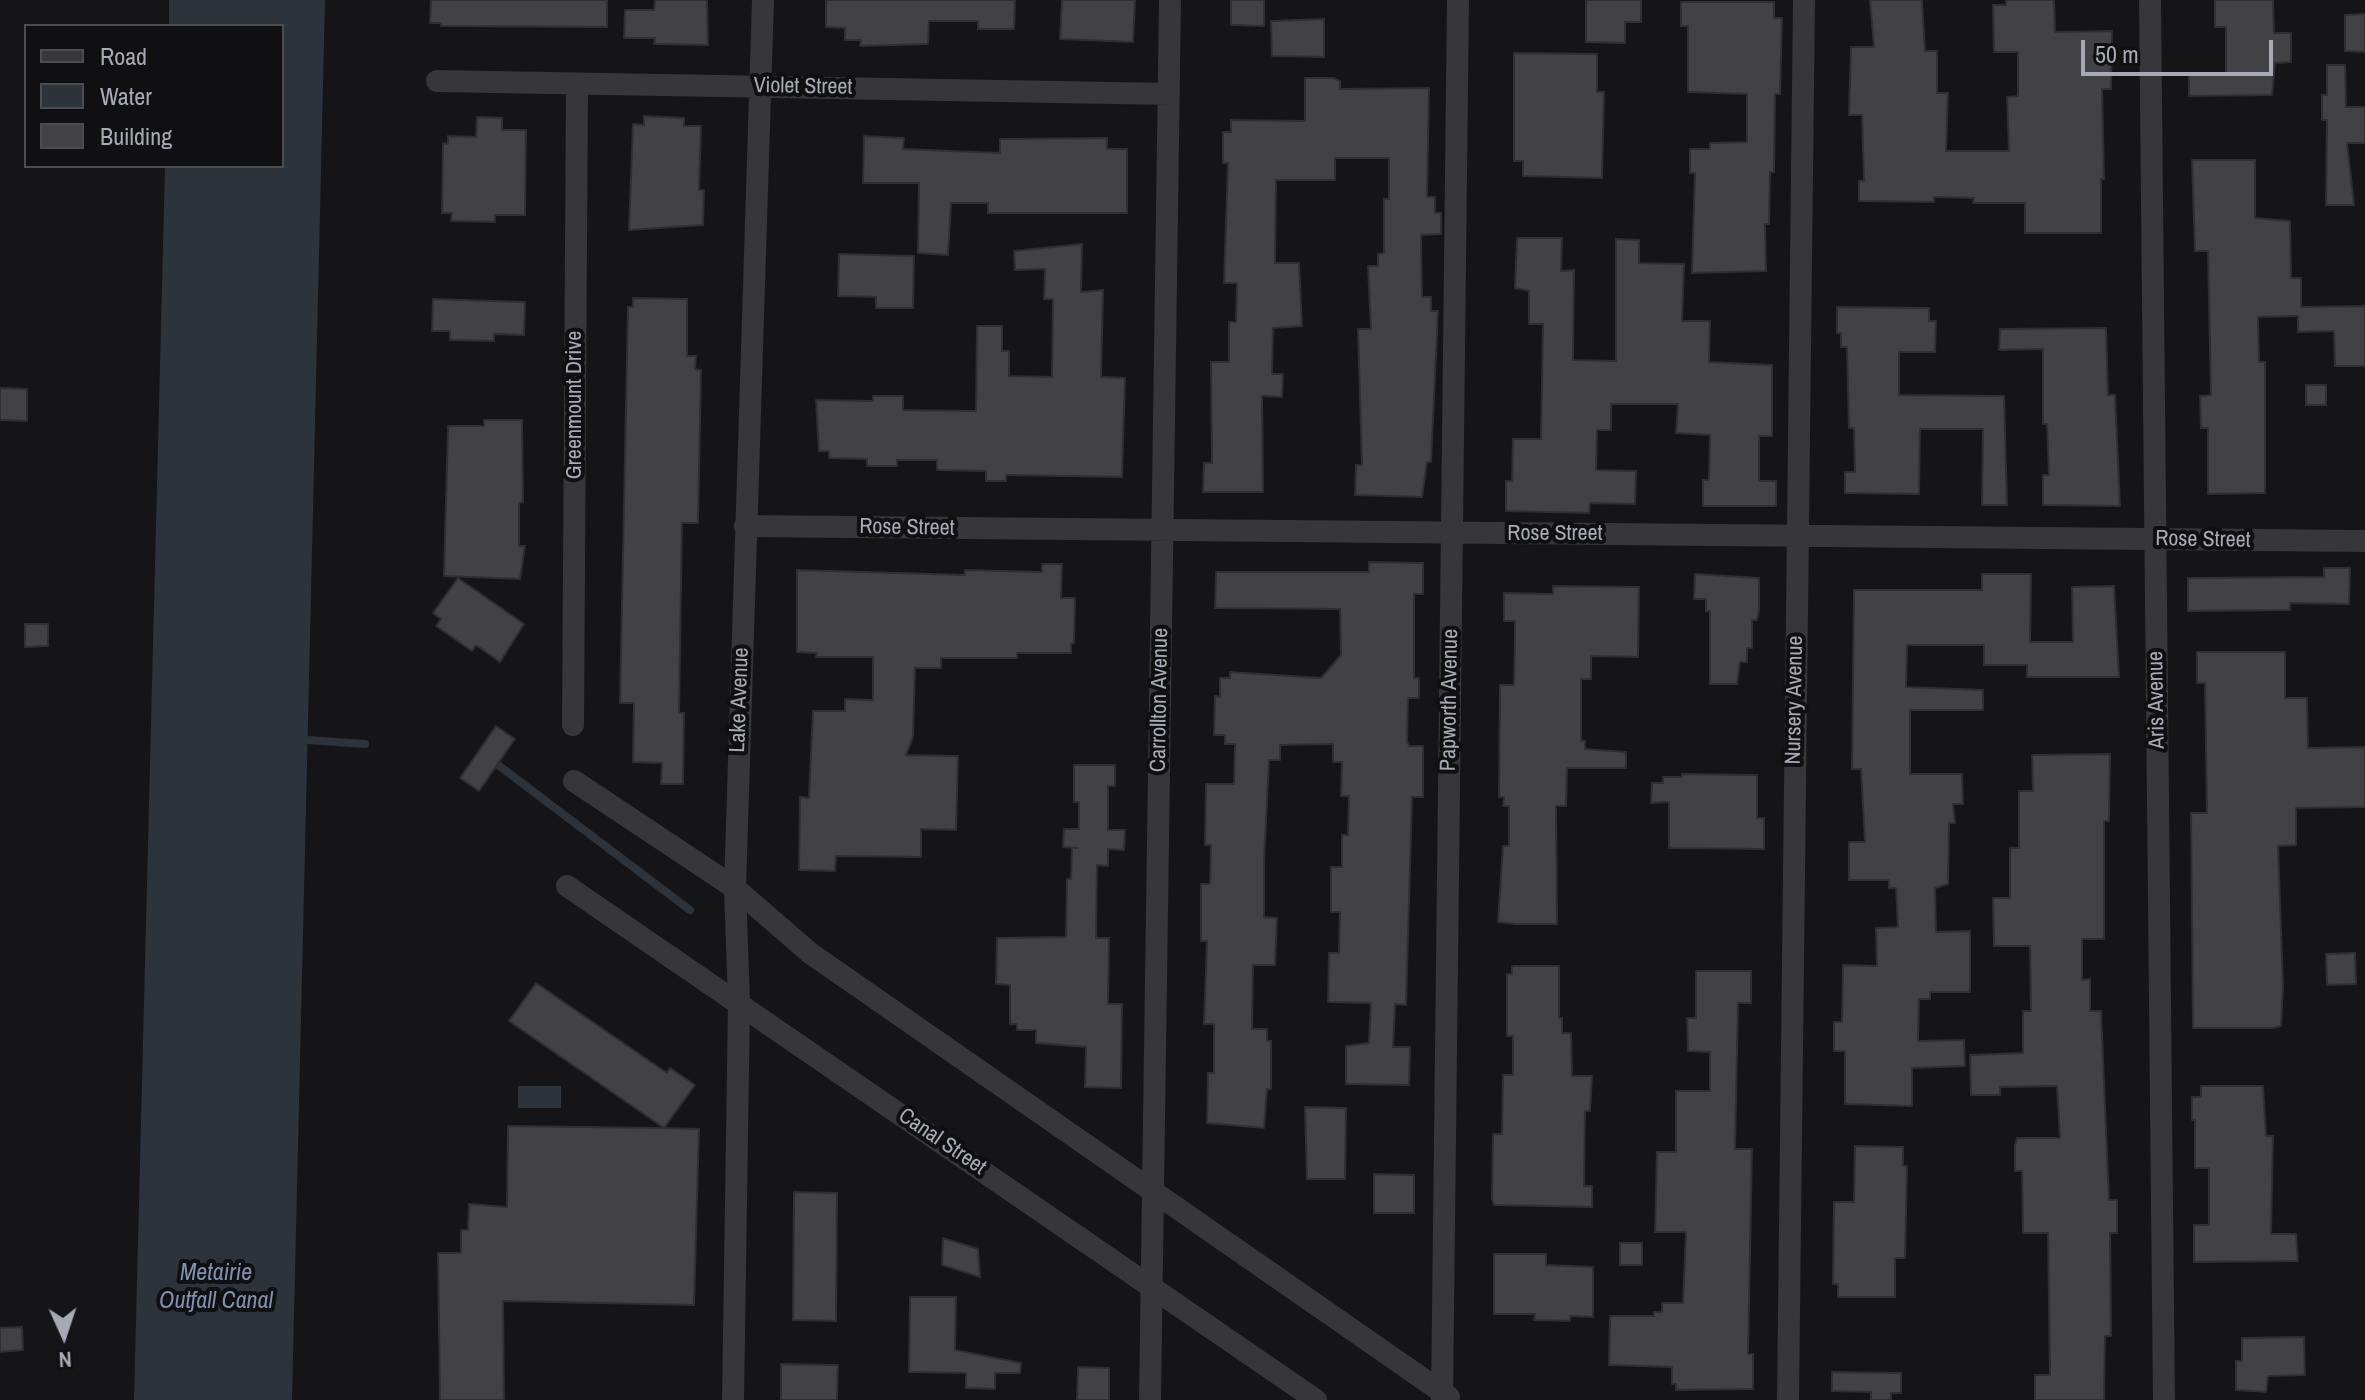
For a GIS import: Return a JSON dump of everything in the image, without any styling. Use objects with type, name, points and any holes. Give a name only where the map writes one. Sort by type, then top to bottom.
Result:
[{"type":"street","name":"Lake Avenue","points":[[733,1400],[739,1003],[735,888],[763,0]]},
{"type":"street","name":"Carrollton Avenue","points":[[1150,1400],[1170,0]]},
{"type":"street","name":"Papworth Avenue","points":[[1445,1397],[1458,0]]},
{"type":"street","name":"Nursery Avenue","points":[[1788,1400],[1804,0]]},
{"type":"street","name":"Aris Avenue","points":[[2150,0],[2164,1400]]},
{"type":"street","name":"Violet Street","points":[[437,81],[577,86],[762,86],[1169,94]]},
{"type":"street","name":"Greenmount Drive","points":[[573,725],[577,86]]},
{"type":"street","name":"Rose Street","points":[[745,526],[2365,541]]},
{"type":"street","points":[[574,781],[735,888],[810,953],[1445,1397]]},
{"type":"street","name":"Canal Street","points":[[567,886],[1316,1400]]},
{"type":"water","name":"Metairie Outfall Canal","points":[[169,0],[325,0],[292,1400],[134,1400],[165,168],[284,168],[284,24],[169,24]]},
{"type":"water","points":[[518,1086],[561,1086],[561,1108],[518,1108]]},
{"type":"building","points":[[431,0],[607,0],[607,27],[441,26],[441,23],[430,23]]},
{"type":"building","points":[[655,0],[707,0],[708,45],[654,44],[655,38],[624,38],[625,10],[654,10]]},
{"type":"building","points":[[826,0],[1015,0],[1014,29],[978,29],[978,21],[929,21],[928,44],[860,46],[861,40],[845,40],[845,28],[826,27]]},
{"type":"building","points":[[1062,0],[1135,0],[1133,42],[1060,39]]},
{"type":"building","points":[[1231,0],[1264,0],[1264,26],[1231,25]]},
{"type":"building","points":[[1586,0],[1641,0],[1641,22],[1625,22],[1625,43],[1586,42]]},
{"type":"building","points":[[1870,0],[1922,0],[1925,51],[1937,51],[1937,93],[1948,93],[1946,151],[2009,151],[2007,97],[2018,96],[2018,52],[1994,52],[1993,5],[2006,5],[2006,0],[2054,0],[2055,32],[2112,31],[2111,89],[2102,89],[2104,179],[2101,179],[2101,233],[2025,233],[2025,203],[1973,203],[1974,198],[1934,197],[1934,202],[1859,201],[1859,181],[1864,181],[1862,115],[1849,115],[1851,47],[1874,47]]},
{"type":"building","points":[[2215,0],[2273,0],[2274,33],[2291,33],[2291,62],[2275,63],[2272,95],[2189,96],[2189,75],[2226,74],[2226,27],[2215,27]]},
{"type":"building","points":[[1681,2],[1774,2],[1774,18],[1782,18],[1780,94],[1775,94],[1774,172],[1770,172],[1769,224],[1765,224],[1766,271],[1692,273],[1695,173],[1690,173],[1690,149],[1710,149],[1710,143],[1747,142],[1747,94],[1688,92],[1688,26],[1681,26]]},
{"type":"building","points":[[2365,14],[2365,52],[2345,51],[2345,15]]},
{"type":"building","points":[[1324,19],[1324,57],[1272,56],[1271,21]]},
{"type":"building","points":[[1514,53],[1597,54],[1597,92],[1604,92],[1602,178],[1523,176],[1523,161],[1514,161]]},
{"type":"building","points":[[2327,65],[2345,65],[2346,107],[2365,107],[2365,143],[2347,143],[2354,205],[2326,205],[2327,120],[2322,120],[2322,95],[2327,95]]},
{"type":"building","points":[[1305,78],[1333,78],[1340,81],[1340,89],[1429,88],[1427,197],[1435,197],[1435,213],[1441,213],[1441,234],[1421,235],[1422,297],[1431,297],[1431,311],[1438,311],[1431,462],[1427,462],[1422,497],[1355,495],[1356,465],[1362,465],[1358,329],[1371,329],[1368,266],[1378,266],[1378,254],[1384,253],[1384,199],[1389,199],[1389,158],[1335,158],[1335,180],[1276,180],[1275,263],[1299,263],[1302,326],[1273,328],[1272,374],[1283,374],[1282,397],[1262,396],[1263,492],[1203,492],[1204,463],[1212,463],[1211,362],[1229,362],[1229,322],[1236,322],[1237,283],[1224,283],[1228,163],[1223,163],[1223,132],[1231,132],[1231,120],[1305,121]]},
{"type":"building","points":[[644,116],[684,118],[684,126],[701,126],[699,190],[704,190],[703,225],[629,230],[633,124],[644,125]]},
{"type":"building","points":[[477,117],[502,118],[502,130],[526,130],[525,215],[495,215],[495,222],[451,221],[452,213],[442,213],[443,143],[448,144],[448,136],[476,137]]},
{"type":"building","points":[[864,136],[904,138],[903,149],[1000,153],[1000,139],[1107,138],[1107,149],[1127,149],[1127,213],[988,213],[988,203],[951,203],[948,255],[918,253],[919,183],[863,183]]},
{"type":"building","points":[[2192,160],[2255,160],[2255,218],[2290,221],[2291,278],[2301,278],[2301,307],[2365,306],[2365,366],[2335,366],[2334,331],[2298,332],[2298,316],[2258,317],[2259,362],[2265,362],[2265,493],[2208,494],[2208,428],[2201,428],[2200,396],[2211,395],[2208,251],[2195,251]]},
{"type":"building","points":[[1517,238],[1562,238],[1561,271],[1574,270],[1573,360],[1616,361],[1616,239],[1639,240],[1639,263],[1684,264],[1682,321],[1710,321],[1709,362],[1772,365],[1772,436],[1759,436],[1759,481],[1776,481],[1776,506],[1703,506],[1703,480],[1709,480],[1710,435],[1676,433],[1678,404],[1611,404],[1611,430],[1597,430],[1596,470],[1636,471],[1635,504],[1590,503],[1589,513],[1506,511],[1506,481],[1512,481],[1513,439],[1541,439],[1543,324],[1529,324],[1529,291],[1515,288]]},
{"type":"building","points":[[1082,244],[1081,292],[1103,290],[1101,377],[1125,378],[1122,477],[1006,475],[1006,481],[986,481],[986,471],[937,470],[937,460],[897,460],[897,466],[867,466],[867,459],[829,458],[829,451],[819,451],[816,400],[873,401],[873,396],[903,396],[903,410],[976,411],[977,326],[1002,326],[1002,351],[1009,351],[1009,376],[1052,377],[1053,299],[1044,299],[1045,269],[1015,270],[1014,251]]},
{"type":"building","points":[[839,254],[914,256],[913,308],[876,308],[876,297],[838,296]]},
{"type":"building","points":[[633,298],[687,299],[687,356],[696,356],[695,369],[701,370],[698,523],[682,523],[679,713],[684,713],[683,784],[661,784],[662,763],[633,762],[634,703],[620,703],[628,307],[633,307]]},
{"type":"building","points":[[433,299],[525,302],[524,335],[494,334],[494,341],[450,340],[450,331],[432,331]]},
{"type":"building","points":[[1837,307],[1929,308],[1929,321],[1936,321],[1935,352],[1899,352],[1899,395],[2004,396],[2007,505],[1982,505],[1983,429],[1920,429],[1919,494],[1845,493],[1845,472],[1855,472],[1854,428],[1849,428],[1847,347],[1841,347],[1841,333],[1837,333]]},
{"type":"building","points":[[2106,328],[2108,395],[2115,395],[2120,506],[2043,505],[2043,475],[2049,475],[2047,424],[2043,424],[2043,349],[1999,350],[2000,329]]},
{"type":"building","points":[[2306,385],[2326,385],[2326,405],[2306,405]]},
{"type":"building","points":[[0,388],[27,389],[27,421],[0,420]]},
{"type":"building","points":[[484,420],[522,420],[523,502],[519,503],[519,546],[525,546],[520,579],[444,576],[448,426],[484,426]]},
{"type":"building","points":[[1369,562],[1423,563],[1423,594],[1414,594],[1414,678],[1419,678],[1419,698],[1408,698],[1407,741],[1409,746],[1423,746],[1423,797],[1412,797],[1406,1005],[1395,1004],[1393,1047],[1410,1047],[1409,1085],[1346,1084],[1346,1046],[1369,1043],[1371,1003],[1328,1002],[1329,953],[1339,953],[1340,912],[1331,912],[1331,867],[1342,867],[1342,835],[1348,835],[1349,796],[1341,796],[1342,762],[1333,762],[1333,744],[1280,745],[1280,760],[1269,760],[1264,861],[1264,917],[1277,918],[1275,965],[1253,965],[1252,1029],[1267,1029],[1267,1041],[1271,1041],[1271,1089],[1267,1089],[1264,1128],[1207,1123],[1208,1073],[1214,1073],[1214,1024],[1204,1024],[1207,941],[1201,941],[1201,884],[1210,884],[1211,845],[1205,845],[1206,784],[1234,784],[1235,744],[1225,744],[1225,735],[1214,735],[1215,696],[1220,697],[1220,678],[1230,678],[1230,672],[1321,678],[1341,655],[1340,609],[1215,608],[1216,572],[1369,572]]},
{"type":"building","points":[[1042,564],[1062,564],[1061,598],[1075,598],[1071,653],[1017,653],[1017,658],[941,658],[941,668],[915,668],[913,737],[906,755],[958,756],[956,830],[921,829],[921,857],[836,856],[835,871],[799,870],[800,797],[809,798],[813,711],[845,711],[845,699],[873,700],[873,657],[816,657],[817,653],[797,652],[797,570],[965,575],[965,570],[1042,572]]},
{"type":"building","points":[[2324,568],[2350,568],[2349,604],[2290,603],[2290,610],[2188,611],[2188,578],[2324,577]]},
{"type":"building","points":[[1695,574],[1759,578],[1759,610],[1757,620],[1752,620],[1752,648],[1747,648],[1747,662],[1740,662],[1737,684],[1710,684],[1710,611],[1706,611],[1706,599],[1694,599]]},
{"type":"building","points":[[1982,574],[2031,574],[2030,642],[2073,642],[2072,587],[2114,586],[2119,677],[2027,677],[2027,665],[1984,665],[1984,645],[1907,645],[1906,687],[1983,690],[1983,710],[1910,710],[1910,774],[1962,774],[1963,804],[1953,804],[1955,823],[1949,823],[1948,884],[1935,888],[1936,932],[1970,931],[1970,992],[1930,992],[1930,999],[1919,999],[1918,1041],[1964,1040],[1965,1066],[1912,1068],[1912,1106],[1845,1104],[1845,1051],[1834,1051],[1834,1022],[1842,1022],[1843,965],[1877,966],[1876,928],[1898,927],[1896,888],[1889,888],[1889,880],[1849,880],[1849,842],[1865,842],[1861,769],[1852,769],[1854,590],[1982,590]]},
{"type":"building","points":[[458,578],[524,624],[500,662],[476,645],[472,651],[436,626],[441,619],[433,613]]},
{"type":"building","points":[[1553,586],[1639,587],[1638,657],[1591,656],[1591,679],[1581,679],[1581,741],[1585,741],[1585,749],[1626,752],[1626,768],[1567,768],[1566,806],[1556,806],[1557,924],[1498,922],[1503,846],[1509,846],[1509,806],[1503,806],[1504,797],[1499,797],[1500,685],[1514,685],[1515,640],[1515,621],[1504,621],[1504,593],[1553,594]]},
{"type":"building","points":[[25,624],[48,624],[48,646],[25,647]]},
{"type":"building","points":[[2197,652],[2285,652],[2285,698],[2307,698],[2308,748],[2365,747],[2365,807],[2296,808],[2296,845],[2278,846],[2283,987],[2281,1026],[2273,1028],[2193,1028],[2191,813],[2207,813],[2205,683],[2197,683]]},
{"type":"building","points":[[496,726],[515,739],[479,791],[460,778]]},
{"type":"building","points":[[2110,754],[2109,821],[2104,821],[2104,939],[2082,939],[2082,980],[2090,979],[2090,1011],[2101,1011],[2109,1200],[2117,1200],[2117,1233],[2110,1233],[2111,1336],[2105,1336],[2104,1400],[2035,1400],[2035,1375],[2050,1375],[2048,1233],[2023,1233],[2022,1171],[2015,1171],[2015,1145],[2017,1138],[2060,1138],[2057,1086],[2000,1087],[2000,1095],[1971,1095],[1970,1055],[2023,1053],[2023,1011],[2031,1011],[2030,946],[1994,946],[1993,898],[2010,898],[2010,848],[2019,848],[2019,791],[2033,791],[2032,755]]},
{"type":"building","points":[[1074,765],[1115,765],[1115,786],[1108,786],[1108,830],[1125,830],[1124,850],[1108,849],[1108,866],[1097,865],[1096,938],[1109,938],[1108,1004],[1122,1004],[1121,1088],[1085,1087],[1086,1047],[1036,1043],[1036,1030],[1017,1030],[1017,1024],[1010,1024],[1010,985],[996,984],[997,938],[1066,937],[1067,879],[1071,879],[1072,848],[1078,848],[1063,847],[1064,829],[1079,829],[1079,802],[1074,802]]},
{"type":"building","points":[[1682,774],[1757,775],[1757,818],[1764,818],[1764,849],[1669,848],[1669,802],[1651,803],[1652,783],[1663,783],[1663,777],[1682,777]]},
{"type":"building","points":[[2355,953],[2356,984],[2327,985],[2326,954]]},
{"type":"building","points":[[1512,966],[1559,966],[1559,1018],[1562,1018],[1562,1033],[1571,1033],[1572,1076],[1592,1076],[1590,1111],[1585,1111],[1584,1186],[1592,1186],[1592,1207],[1494,1205],[1492,1199],[1493,1134],[1502,1134],[1503,1075],[1513,1075],[1513,1036],[1507,1036],[1507,974],[1512,974]]},
{"type":"building","points":[[1696,971],[1751,971],[1751,1003],[1738,1003],[1735,1149],[1752,1149],[1748,1354],[1753,1354],[1753,1389],[1676,1390],[1676,1384],[1672,1384],[1672,1367],[1609,1365],[1610,1316],[1654,1316],[1654,1312],[1662,1312],[1662,1303],[1683,1303],[1686,1232],[1655,1232],[1657,1152],[1676,1152],[1676,1091],[1710,1091],[1710,1052],[1688,1051],[1687,1018],[1696,1018]]},
{"type":"building","points":[[536,983],[667,1073],[670,1068],[695,1085],[664,1128],[509,1021]]},
{"type":"building","points":[[2201,1086],[2263,1086],[2266,1136],[2273,1136],[2271,1234],[2296,1234],[2298,1261],[2194,1262],[2194,1225],[2209,1225],[2209,1168],[2195,1168],[2195,1120],[2192,1120],[2192,1097],[2201,1097]]},
{"type":"building","points":[[1305,1107],[1346,1108],[1345,1179],[1307,1179]]},
{"type":"building","points":[[508,1126],[699,1129],[694,1305],[503,1301],[504,1400],[440,1400],[438,1253],[461,1253],[461,1230],[468,1230],[469,1204],[507,1207]]},
{"type":"building","points":[[1855,1146],[1903,1147],[1903,1166],[1907,1166],[1905,1258],[1895,1258],[1895,1297],[1838,1297],[1838,1284],[1833,1284],[1834,1202],[1854,1202]]},
{"type":"building","points":[[1374,1174],[1414,1175],[1414,1213],[1374,1213]]},
{"type":"building","points":[[794,1192],[837,1193],[836,1321],[793,1320]]},
{"type":"building","points":[[943,1238],[978,1249],[980,1277],[942,1265]]},
{"type":"building","points":[[1620,1243],[1642,1243],[1642,1265],[1620,1265]]},
{"type":"building","points":[[1494,1254],[1546,1254],[1546,1265],[1593,1267],[1593,1317],[1570,1316],[1570,1321],[1534,1320],[1535,1314],[1494,1314]]},
{"type":"building","points":[[910,1297],[956,1297],[955,1350],[1021,1363],[1020,1373],[995,1373],[995,1389],[966,1388],[966,1373],[909,1372]]},
{"type":"building","points":[[22,1327],[23,1350],[0,1352],[0,1328]]},
{"type":"building","points":[[2304,1337],[2305,1375],[2268,1376],[2266,1392],[2236,1390],[2236,1361],[2242,1361],[2242,1338]]},
{"type":"building","points":[[781,1364],[838,1365],[837,1400],[781,1400]]},
{"type":"building","points":[[1078,1367],[1109,1368],[1109,1400],[1077,1400]]},
{"type":"building","points":[[1832,1372],[1901,1373],[1901,1393],[1891,1393],[1891,1400],[1871,1400],[1871,1392],[1832,1391]]},
{"type":"waterway","points":[[307,740],[365,744]]},
{"type":"waterway","points":[[498,765],[690,910]]}]
